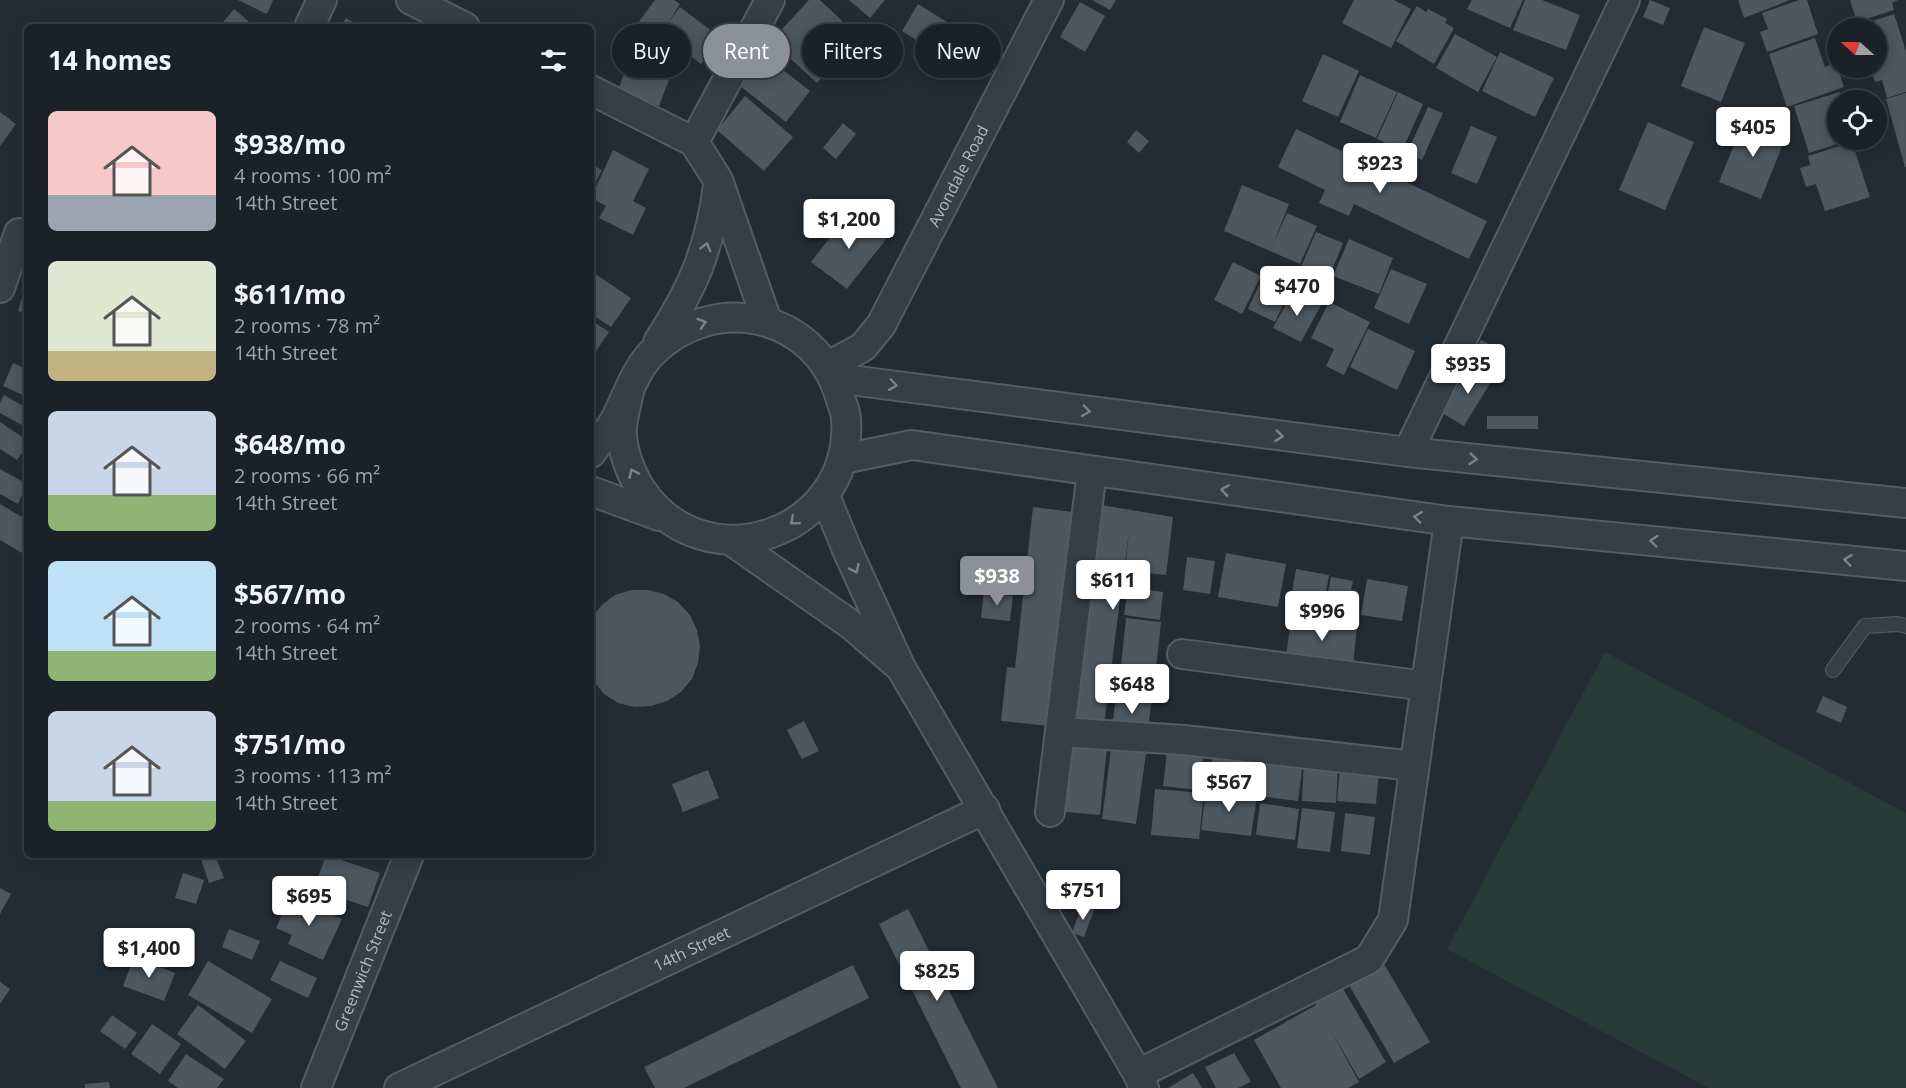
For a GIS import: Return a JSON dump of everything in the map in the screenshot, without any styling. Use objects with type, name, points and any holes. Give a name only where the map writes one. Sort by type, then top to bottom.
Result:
[{"type":"street","points":[[310,24],[322,0]]},
{"type":"street","points":[[411,0],[459,24]]},
{"type":"street","points":[[694,142],[770,0]]},
{"type":"street","name":"Avondale Road","points":[[831,372],[863,347],[880,325],[1049,0]]},
{"type":"street","points":[[1408,452],[1625,0]]},
{"type":"street","points":[[594,92],[694,142],[718,180],[767,321]]},
{"type":"street","points":[[594,449],[614,422],[630,388],[687,297],[702,262],[714,219],[718,180]]},
{"type":"street","points":[[0,288],[15,228]]},
{"type":"street","points":[[650,354],[675,334],[704,320],[735,316],[767,321],[801,338],[831,372],[846,418],[843,459],[825,496],[784,530],[733,542]]},
{"type":"street","points":[[831,372],[1408,452],[1906,503]]},
{"type":"street","points":[[630,388],[622,430],[630,471],[653,507],[687,532]]},
{"type":"street","points":[[843,459],[912,446],[1449,521],[1906,566]]},
{"type":"street","points":[[1050,812],[1092,471]]},
{"type":"street","points":[[594,492],[650,511],[687,532],[733,542],[850,624],[901,668]]},
{"type":"street","points":[[825,496],[901,668],[985,808],[1141,1081],[1369,959],[1393,920],[1449,521]]},
{"type":"street","points":[[1182,654],[1426,686]]},
{"type":"street","points":[[1060,732],[1184,740],[1414,766]]},
{"type":"street","name":"14th Street","points":[[399,1088],[985,808]]},
{"type":"street","name":"Greenwich Street","points":[[316,1088],[408,858]]},
{"type":"lane","points":[[1833,670],[1865,626],[1897,624],[1906,627]]},
{"type":"shaded area","points":[[1605,652],[1906,813],[1906,1088],[1709,1088],[1447,949]]},
{"type":"building","points":[[238,0],[273,0],[267,14]]},
{"type":"building","points":[[655,0],[674,0],[680,4],[668,23],[680,7],[703,24],[703,61],[701,64],[691,56],[691,24],[637,24]]},
{"type":"building","points":[[809,0],[820,0],[845,24],[802,24],[802,69],[790,58],[790,24],[787,24]]},
{"type":"building","points":[[849,0],[885,0],[870,18]]},
{"type":"building","points":[[1092,0],[1116,0],[1110,10]]},
{"type":"building","points":[[1354,0],[1394,0],[1411,9],[1391,48],[1342,23]]},
{"type":"building","points":[[1472,0],[1523,0],[1510,28],[1467,9]]},
{"type":"building","points":[[1525,0],[1542,0],[1580,15],[1566,50],[1513,30]]},
{"type":"building","points":[[1650,0],[1670,8],[1663,25],[1643,17]]},
{"type":"building","points":[[1738,0],[1790,0],[1744,18]]},
{"type":"building","points":[[1799,0],[1807,0],[1818,34],[1767,52],[1760,32],[1768,29],[1762,13]]},
{"type":"building","points":[[1850,0],[1898,0],[1892,3],[1894,10],[1869,18],[1856,18]]},
{"type":"building","points":[[1080,2],[1105,16],[1085,52],[1060,37]]},
{"type":"building","points":[[918,4],[947,22],[946,24],[915,24],[915,39],[903,29]]},
{"type":"building","points":[[1417,6],[1426,12],[1428,9],[1447,19],[1445,23],[1454,28],[1434,64],[1396,41]]},
{"type":"building","points":[[234,9],[252,24],[222,24]]},
{"type":"building","points":[[1894,14],[1906,51],[1906,92],[1887,98],[1887,90],[1885,90],[1882,80],[1875,82],[1874,78],[1887,78],[1887,18],[1882,18]]},
{"type":"building","points":[[346,18],[356,24],[343,24]]},
{"type":"building","points":[[1704,27],[1745,43],[1721,102],[1681,86]]},
{"type":"building","points":[[1455,34],[1497,57],[1478,92],[1436,68]]},
{"type":"building","points":[[1815,38],[1825,67],[1827,66],[1827,78],[1841,78],[1844,87],[1827,90],[1827,93],[1787,107],[1769,54]]},
{"type":"building","points":[[1500,52],[1554,78],[1535,117],[1482,91]]},
{"type":"building","points":[[1323,54],[1359,71],[1338,117],[1302,101]]},
{"type":"building","points":[[790,75],[810,91],[786,122],[740,86],[746,78],[790,78]]},
{"type":"building","points":[[1360,75],[1397,92],[1376,138],[1340,122]]},
{"type":"building","points":[[623,78],[670,78],[659,106],[618,90]]},
{"type":"building","points":[[812,78],[822,78],[817,83]]},
{"type":"building","points":[[1398,92],[1423,104],[1402,151],[1377,139]]},
{"type":"building","points":[[1906,93],[1906,167],[1887,103],[1887,99]]},
{"type":"building","points":[[745,96],[793,137],[764,171],[717,130]]},
{"type":"building","points":[[1827,96],[1827,147],[1809,153],[1794,106]]},
{"type":"building","points":[[1428,107],[1443,113],[1422,160],[1407,153]]},
{"type":"building","points":[[0,112],[16,124],[0,146]]},
{"type":"building","points":[[1745,118],[1787,134],[1761,199],[1719,182]]},
{"type":"building","points":[[1648,122],[1694,142],[1665,210],[1619,190]]},
{"type":"building","points":[[843,123],[856,134],[836,159],[823,148]]},
{"type":"building","points":[[1471,126],[1497,137],[1477,184],[1451,173]]},
{"type":"building","points":[[1296,129],[1487,221],[1469,259],[1354,204],[1349,216],[1319,203],[1325,190],[1278,167]]},
{"type":"building","points":[[1136,130],[1149,141],[1139,153],[1127,142]]},
{"type":"building","points":[[613,150],[649,169],[633,201],[646,208],[633,235],[599,218],[606,206],[594,200],[594,191]]},
{"type":"building","points":[[1827,150],[1855,150],[1870,197],[1825,211],[1816,184],[1806,187],[1800,168],[1810,165],[1808,156]]},
{"type":"building","points":[[594,166],[602,170],[594,185]]},
{"type":"building","points":[[1242,185],[1289,204],[1272,247],[1287,213],[1317,226],[1300,264],[1224,231]]},
{"type":"building","points":[[851,210],[887,238],[847,289],[811,262]]},
{"type":"building","points":[[1316,232],[1343,243],[1329,278],[1301,267]]},
{"type":"building","points":[[1349,239],[1393,258],[1379,294],[1333,276]]},
{"type":"building","points":[[1233,262],[1261,276],[1242,314],[1214,300]]},
{"type":"building","points":[[1391,269],[1427,284],[1409,324],[1374,308]]},
{"type":"building","points":[[1265,272],[1292,285],[1275,322],[1248,309]]},
{"type":"building","points":[[594,273],[631,298],[611,327],[594,316]]},
{"type":"building","points":[[24,291],[24,313],[18,311]]},
{"type":"building","points":[[1293,291],[1321,305],[1301,342],[1273,328]]},
{"type":"building","points":[[1329,302],[1370,322],[1344,375],[1326,366],[1334,349],[1311,338]]},
{"type":"building","points":[[594,322],[609,332],[594,354]]},
{"type":"building","points":[[1368,329],[1415,351],[1397,390],[1350,367]]},
{"type":"building","points":[[1481,340],[1506,352],[1498,368],[1473,355]]},
{"type":"building","points":[[13,363],[24,368],[24,396],[3,386]]},
{"type":"building","points":[[1471,363],[1494,377],[1464,426],[1442,413]]},
{"type":"building","points":[[4,395],[24,406],[24,426],[0,413],[0,403]]},
{"type":"building","points":[[1487,416],[1538,416],[1538,429],[1487,429]]},
{"type":"building","points":[[0,422],[24,438],[24,450],[17,460],[0,449]]},
{"type":"building","points":[[0,469],[24,482],[24,491],[18,504],[0,494]]},
{"type":"building","points":[[1089,503],[1173,517],[1166,575],[1125,571],[1129,531],[1109,685],[1113,664],[1121,666],[1126,618],[1161,622],[1153,697],[1108,691],[1104,726],[1062,721]]},
{"type":"building","points":[[0,504],[24,518],[24,554],[0,540]]},
{"type":"building","points":[[1033,507],[1073,512],[1049,726],[1001,721],[1007,667],[1015,668]]},
{"type":"building","points":[[1226,553],[1286,564],[1278,607],[1218,597]]},
{"type":"building","points":[[1187,557],[1215,561],[1210,594],[1183,590]]},
{"type":"building","points":[[1296,569],[1329,575],[1323,610],[1290,604]]},
{"type":"building","points":[[1331,577],[1353,581],[1351,590],[1358,591],[1353,618],[1324,613]]},
{"type":"building","points":[[1367,579],[1408,586],[1402,621],[1361,615]]},
{"type":"building","points":[[1128,587],[1163,592],[1160,620],[1124,615]]},
{"type":"building","points":[[631,590],[648,590],[664,594],[678,602],[690,615],[697,630],[700,646],[698,663],[692,679],[681,692],[667,701],[651,706],[635,707],[618,703],[604,694],[594,682],[594,614],[615,595]]},
{"type":"building","points":[[984,592],[1013,596],[1010,621],[981,618]]},
{"type":"building","points":[[1291,620],[1357,627],[1353,665],[1286,657]]},
{"type":"building","points":[[1116,694],[1152,698],[1147,736],[1112,731]]},
{"type":"building","points":[[1823,696],[1847,707],[1841,723],[1816,712]]},
{"type":"building","points":[[804,721],[819,751],[802,759],[787,730]]},
{"type":"building","points":[[1062,733],[1108,737],[1100,815],[1055,811]]},
{"type":"building","points":[[1112,742],[1147,747],[1136,824],[1102,819]]},
{"type":"building","points":[[1168,743],[1205,747],[1199,790],[1163,786]]},
{"type":"building","points":[[1214,749],[1260,756],[1254,793],[1208,785]]},
{"type":"building","points":[[1263,757],[1303,762],[1298,801],[1258,796]]},
{"type":"building","points":[[1304,761],[1338,763],[1336,803],[1302,801]]},
{"type":"building","points":[[1340,768],[1379,770],[1376,804],[1337,801]]},
{"type":"building","points":[[708,770],[719,798],[683,812],[672,784]]},
{"type":"building","points":[[1155,789],[1204,793],[1199,839],[1151,835]]},
{"type":"building","points":[[1206,790],[1257,796],[1251,836],[1201,830]]},
{"type":"building","points":[[1260,803],[1299,809],[1295,840],[1256,835]]},
{"type":"building","points":[[1302,808],[1335,812],[1330,852],[1297,848]]},
{"type":"building","points":[[1345,813],[1375,817],[1370,855],[1341,851]]},
{"type":"building","points":[[216,858],[224,878],[209,883],[201,859]]},
{"type":"building","points":[[325,858],[335,858],[380,873],[368,907],[314,889]]},
{"type":"building","points":[[183,873],[204,880],[196,904],[175,898]]},
{"type":"building","points":[[0,888],[11,894],[0,914]]},
{"type":"building","points":[[291,895],[342,919],[323,960],[288,944],[292,935],[276,928]]},
{"type":"building","points":[[1082,905],[1094,910],[1084,937],[1072,933]]},
{"type":"building","points":[[908,909],[998,1088],[961,1088],[879,924]]},
{"type":"building","points":[[229,929],[260,941],[252,960],[222,947]]},
{"type":"building","points":[[134,957],[175,973],[164,1001],[123,986]]},
{"type":"building","points":[[208,961],[272,999],[252,1033],[188,995]]},
{"type":"building","points":[[280,961],[317,978],[308,998],[270,980]]},
{"type":"building","points":[[1384,964],[1430,1042],[1394,1063],[1349,985]]},
{"type":"building","points":[[853,965],[869,998],[684,1088],[655,1088],[644,1067]]},
{"type":"building","points":[[0,982],[10,989],[0,1004]]},
{"type":"building","points":[[1342,987],[1386,1062],[1359,1079],[1329,1027],[1359,1082],[1348,1088],[1281,1088],[1254,1040],[1316,1005],[1315,1003]]},
{"type":"building","points":[[198,1005],[246,1041],[225,1069],[177,1034]]},
{"type":"building","points":[[112,1015],[137,1033],[125,1049],[100,1031]]},
{"type":"building","points":[[152,1024],[181,1044],[160,1074],[131,1054]]},
{"type":"building","points":[[1234,1053],[1251,1082],[1238,1088],[1216,1088],[1205,1067]]},
{"type":"building","points":[[186,1054],[224,1079],[217,1088],[178,1088],[168,1081]]},
{"type":"building","points":[[1193,1073],[1202,1088],[1168,1088]]},
{"type":"building","points":[[109,1082],[110,1088],[85,1088],[85,1084]]}]
